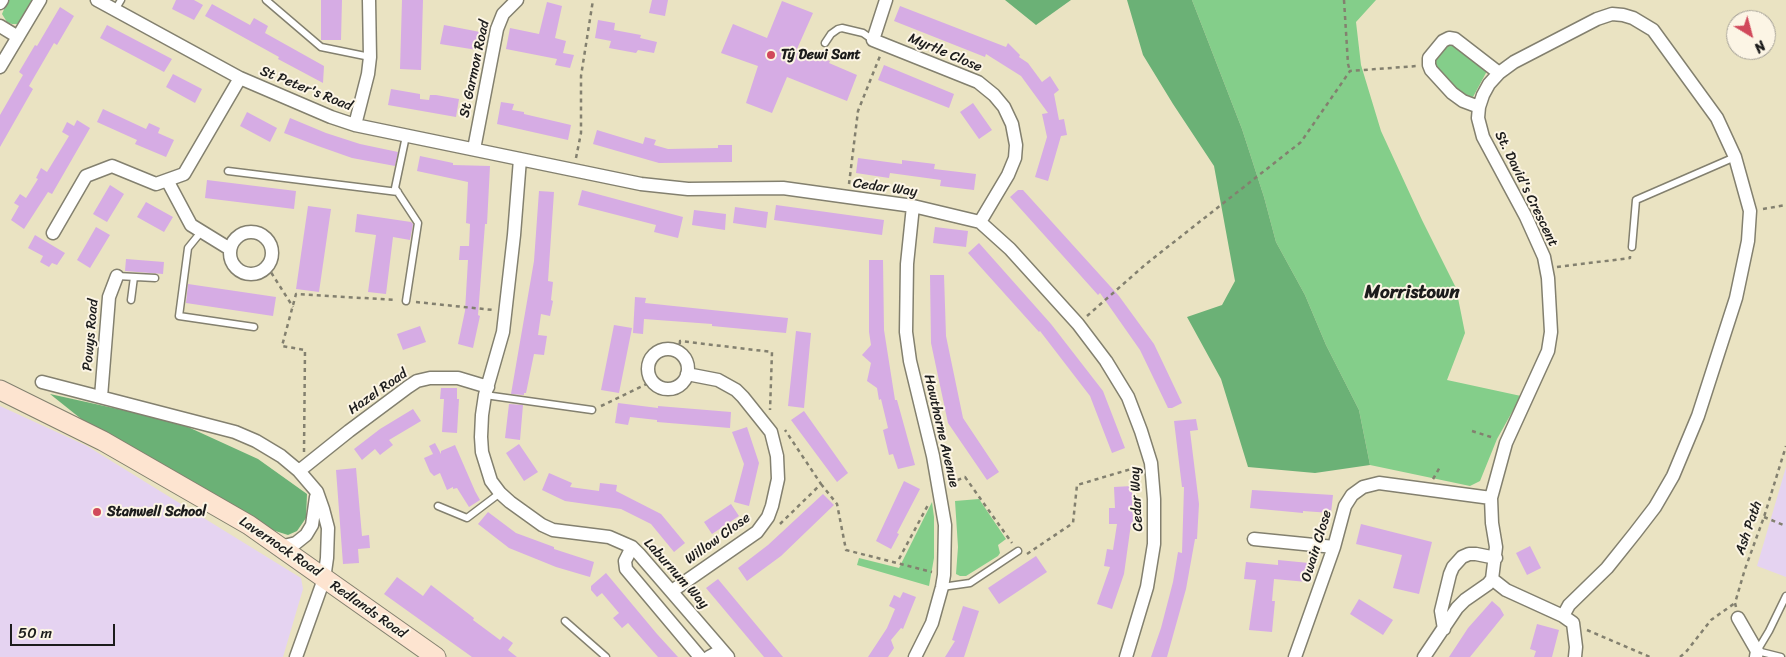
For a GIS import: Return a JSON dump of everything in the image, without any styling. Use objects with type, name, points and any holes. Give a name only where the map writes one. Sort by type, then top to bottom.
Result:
[{"type":"main road","name":"Lavernock Road","points":[[0,390],[103,441],[249,525],[324,579]]},
{"type":"main road","name":"Redlands Road","points":[[324,579],[419,649],[436,657]]},
{"type":"street","points":[[0,67],[40,0]]},
{"type":"street","name":"St Peter's Road","points":[[97,0],[118,5],[240,78],[331,117],[356,125],[520,159]]},
{"type":"street","points":[[356,125],[370,57],[369,0]]},
{"type":"street","name":"St Garmon Road","points":[[474,150],[497,29],[503,14],[517,0]]},
{"type":"street","points":[[879,42],[886,0]]},
{"type":"street","points":[[1499,73],[1456,39],[1449,38],[1442,41],[1429,58],[1431,70],[1452,93],[1464,101],[1479,107],[1486,90],[1499,73],[1514,62],[1597,19],[1612,14],[1633,18],[1653,30],[1717,118],[1735,157],[1750,211],[1748,241],[1736,298],[1698,416],[1673,476],[1655,506],[1607,568],[1569,606],[1568,620],[1576,647],[1575,657]]},
{"type":"street","points":[[0,26],[18,37]]},
{"type":"street","name":"Myrtle Close","points":[[879,42],[978,82],[994,95],[1004,107],[1012,124],[1016,145],[1015,158],[1008,175],[980,222]]},
{"type":"street","points":[[53,232],[86,176],[112,166],[156,184],[184,174],[240,78]]},
{"type":"street","name":"St. David's Crescent","points":[[1479,107],[1478,118],[1483,137],[1537,239],[1546,268],[1551,332],[1548,351],[1506,443],[1491,498],[1496,547],[1492,579]]},
{"type":"street","points":[[486,391],[502,332],[514,235],[520,159]]},
{"type":"street","name":"Cedar Way","points":[[520,159],[641,184],[688,189],[783,188],[913,206],[980,222],[1010,249],[1078,324],[1106,361],[1128,398],[1152,463],[1155,529],[1152,561],[1141,612],[1126,657]]},
{"type":"street","points":[[167,180],[191,225],[230,249]]},
{"type":"street","name":"Hawthorne Avenue","points":[[913,206],[907,264],[906,332],[910,361],[933,456],[945,525],[943,581],[932,623],[915,657]]},
{"type":"street","points":[[256,232],[263,235],[271,247],[272,254],[266,266],[255,273],[242,272],[232,262],[230,249],[236,237],[242,233],[256,232]]},
{"type":"street","name":"Powys Road","points":[[101,397],[109,297],[117,276]]},
{"type":"street","points":[[667,349],[679,352],[687,363],[687,374],[685,380],[675,387],[663,388],[653,381],[649,370],[652,358],[667,349]]},
{"type":"street","name":"Willow Close","points":[[672,591],[756,532],[768,517],[776,492],[778,467],[771,432],[743,397],[729,385],[718,380],[687,374]]},
{"type":"street","name":"Hazel Road","points":[[301,469],[417,381],[430,378],[452,378],[486,391]]},
{"type":"street","name":"Lavernock Road","points":[[42,382],[235,432],[256,441],[301,469],[317,492],[328,528],[324,579]]},
{"type":"street","name":"Laburnum Way","points":[[486,391],[481,437],[482,452],[492,481],[500,493],[518,509],[548,528],[564,532],[609,537],[632,547],[725,653]]},
{"type":"street","name":"Owain Close","points":[[1295,657],[1334,547],[1345,506],[1352,495],[1362,487],[1379,483],[1491,498]]},
{"type":"street","points":[[280,547],[296,543],[306,535],[313,520],[317,492]]},
{"type":"street","points":[[1254,539],[1334,547]]},
{"type":"street","points":[[632,547],[626,561],[626,570],[700,657]]},
{"type":"street","points":[[1444,629],[1441,611],[1453,566],[1462,557],[1469,554],[1496,558]]},
{"type":"street","points":[[296,657],[324,579]]},
{"type":"street","points":[[1424,657],[1457,608],[1492,579],[1506,590],[1568,620]]},
{"type":"street","points":[[1738,618],[1756,654]]},
{"type":"street","points":[[709,657],[725,653]]},
{"type":"lane","points":[[266,0],[321,47],[370,57]]},
{"type":"lane","points":[[825,43],[831,34],[842,28],[863,33],[879,42]]},
{"type":"lane","points":[[406,136],[396,188],[418,224],[406,300]]},
{"type":"lane","points":[[1632,248],[1636,200],[1735,157]]},
{"type":"lane","points":[[228,171],[398,192]]},
{"type":"lane","points":[[201,232],[188,248],[179,316],[254,327]]},
{"type":"lane","points":[[117,276],[155,278]]},
{"type":"lane","points":[[132,300],[134,276]]},
{"type":"lane","points":[[486,391],[592,410]]},
{"type":"lane","points":[[438,506],[468,518],[500,493]]},
{"type":"lane","points":[[943,581],[970,583],[1018,551]]},
{"type":"lane","points":[[1781,657],[1756,654],[1786,596]]},
{"type":"lane","points":[[565,621],[606,657]]},
{"type":"path","points":[[574,169],[581,133],[581,76],[593,0]]},
{"type":"path","points":[[1344,0],[1350,71]]},
{"type":"path","points":[[848,198],[858,111],[879,42]]},
{"type":"path","points":[[1350,71],[1429,65]]},
{"type":"path","points":[[1078,324],[1146,264],[1301,142],[1350,71]]},
{"type":"path","points":[[1750,211],[1786,205]]},
{"type":"path","points":[[1546,268],[1630,258],[1632,248]]},
{"type":"path","points":[[266,266],[293,307]]},
{"type":"path","points":[[301,469],[305,350],[282,346],[296,294],[406,300],[504,311]]},
{"type":"path","points":[[679,352],[680,341],[772,352],[770,409],[764,423]]},
{"type":"path","points":[[592,410],[653,381]]},
{"type":"path","points":[[1472,431],[1506,443]]},
{"type":"path","name":"Ash Path","points":[[1738,618],[1735,603],[1786,446]]},
{"type":"path","points":[[899,559],[938,486],[965,477],[1023,557],[1073,523],[1076,485],[1152,463]]},
{"type":"path","points":[[821,484],[837,504],[846,550],[943,581]]},
{"type":"path","points":[[1764,517],[1786,526]]},
{"type":"path","points":[[1680,657],[1711,620],[1735,603]]},
{"type":"path","points":[[1568,620],[1650,657]]},
{"type":"shaded area","name":"Stanwell School","points":[[0,406],[87,446],[301,578],[303,589],[283,657],[0,657]]},
{"type":"shaded area","points":[[1786,467],[1786,577],[1757,566]]},
{"type":"green space","points":[[8,0],[34,0],[21,21],[17,24],[12,24],[7,22],[2,14]]},
{"type":"green space","points":[[1005,0],[1071,0],[1036,25]]},
{"type":"green space","points":[[1127,0],[1192,0],[1242,129],[1276,242],[1305,295],[1326,345],[1359,410],[1370,465],[1315,473],[1248,467],[1221,379],[1187,317],[1222,305],[1235,281],[1214,166],[1143,55]]},
{"type":"green space","points":[[1192,0],[1376,0],[1356,22],[1361,65],[1381,131],[1456,288],[1465,333],[1447,380],[1521,396],[1497,439],[1480,481],[1470,486],[1370,465],[1359,410],[1326,345],[1305,295],[1276,242],[1242,129]]},
{"type":"green space","points":[[1447,46],[1454,46],[1487,71],[1473,97],[1456,90],[1436,67],[1435,60]]},
{"type":"green space","points":[[50,394],[136,413],[188,427],[258,459],[307,494],[306,518],[297,531],[288,535],[269,529],[85,422]]},
{"type":"green space","points":[[979,499],[1006,539],[998,545],[1000,553],[998,556],[966,576],[960,576],[956,574],[958,547],[955,501]]},
{"type":"green space","points":[[932,502],[934,558],[929,586],[857,565],[859,558],[899,568]]},
{"type":"building","points":[[176,0],[194,0],[203,5],[194,20],[172,9]]},
{"type":"building","points":[[321,0],[342,0],[341,40],[321,40]]},
{"type":"building","points":[[402,0],[423,0],[421,70],[400,69]]},
{"type":"building","points":[[652,0],[668,0],[665,16],[649,13]]},
{"type":"building","name":"Tŷ Dewi Sant","points":[[782,1],[813,13],[797,49],[830,61],[829,63],[857,75],[847,101],[787,77],[772,113],[746,103],[758,66],[721,53],[733,24],[767,38]]},
{"type":"building","points":[[547,2],[562,6],[555,38],[566,41],[563,53],[574,55],[570,68],[555,65],[557,59],[506,49],[510,28],[539,34]]},
{"type":"building","points":[[212,4],[250,25],[254,18],[268,26],[265,33],[324,66],[323,83],[205,16]]},
{"type":"building","points":[[900,6],[1006,47],[1008,43],[1020,55],[1019,57],[1028,63],[1042,82],[1050,76],[1059,90],[1054,94],[1059,120],[1064,119],[1067,135],[1061,136],[1048,181],[1035,177],[1047,137],[1042,114],[1048,113],[1021,76],[986,54],[985,57],[894,21]]},
{"type":"building","points":[[60,7],[74,16],[57,45],[54,43],[29,86],[33,89],[0,147],[0,115],[23,75],[19,72]]},
{"type":"building","points":[[598,20],[615,23],[614,30],[641,35],[640,38],[657,42],[654,53],[638,50],[636,53],[609,48],[611,41],[595,38]]},
{"type":"building","points":[[107,25],[172,59],[164,72],[100,38]]},
{"type":"building","points":[[444,25],[480,32],[477,50],[440,44]]},
{"type":"building","points":[[884,65],[954,94],[949,108],[878,80]]},
{"type":"building","points":[[173,74],[202,89],[195,103],[166,87]]},
{"type":"building","points":[[391,89],[420,94],[420,99],[429,100],[430,95],[436,95],[459,99],[456,117],[388,105]]},
{"type":"building","points":[[501,102],[514,104],[512,110],[524,112],[524,114],[571,125],[568,140],[497,124]]},
{"type":"building","points":[[973,103],[992,130],[979,139],[960,112]]},
{"type":"building","points":[[103,109],[146,129],[149,123],[160,128],[158,133],[174,140],[166,157],[135,144],[137,140],[97,122]]},
{"type":"building","points":[[247,112],[277,128],[270,142],[240,126]]},
{"type":"building","points":[[290,118],[326,133],[360,144],[398,152],[395,166],[352,158],[284,133]]},
{"type":"building","points":[[77,120],[90,128],[52,194],[48,192],[24,229],[11,220],[19,206],[14,203],[20,194],[26,198],[38,179],[36,178],[41,168],[47,172],[69,136],[62,132],[67,122],[74,126]]},
{"type":"building","points":[[597,130],[643,144],[645,137],[656,140],[654,145],[668,149],[718,148],[718,145],[732,145],[732,162],[659,163],[593,144]]},
{"type":"building","points":[[420,156],[453,163],[453,165],[490,166],[487,224],[485,224],[478,315],[480,316],[473,348],[458,344],[465,311],[468,260],[459,260],[460,246],[469,246],[470,224],[466,223],[468,182],[417,171]]},
{"type":"building","points":[[858,158],[902,164],[902,160],[935,164],[934,169],[976,174],[974,190],[940,186],[941,180],[890,173],[889,178],[856,173]]},
{"type":"building","points":[[207,180],[296,191],[294,209],[205,198]]},
{"type":"building","points":[[110,185],[124,194],[107,222],[93,214]]},
{"type":"building","points":[[582,190],[683,217],[678,238],[654,232],[656,225],[578,205]]},
{"type":"building","points":[[1018,190],[1023,190],[1119,296],[1154,344],[1182,403],[1168,408],[1140,350],[1100,293],[1098,295],[1010,197]]},
{"type":"building","points":[[539,191],[554,192],[548,281],[553,282],[551,300],[553,301],[550,316],[541,314],[538,335],[547,336],[544,355],[534,354],[526,393],[524,395],[511,394],[534,261]]},
{"type":"building","points":[[146,202],[173,217],[164,232],[137,217]]},
{"type":"building","points":[[776,205],[884,220],[882,235],[774,220]]},
{"type":"building","points":[[308,206],[331,209],[319,292],[296,289]]},
{"type":"building","points":[[735,207],[768,212],[766,228],[733,223]]},
{"type":"building","points":[[694,210],[726,214],[725,230],[692,225]]},
{"type":"building","points":[[357,214],[411,222],[413,224],[410,240],[393,237],[386,294],[368,292],[376,235],[355,232]]},
{"type":"building","points":[[96,227],[110,235],[90,268],[77,260]]},
{"type":"building","points":[[935,227],[968,231],[966,247],[933,243]]},
{"type":"building","points":[[35,235],[65,253],[57,265],[52,263],[49,267],[40,262],[43,256],[28,248]]},
{"type":"building","points":[[979,243],[1051,324],[1103,391],[1125,448],[1112,453],[1090,396],[1040,331],[968,253]]},
{"type":"building","points":[[126,259],[164,262],[163,274],[125,271]]},
{"type":"building","points":[[869,260],[883,260],[884,330],[895,400],[897,400],[915,465],[898,469],[893,454],[889,455],[883,430],[888,428],[881,399],[879,400],[877,388],[867,381],[871,363],[862,355],[871,345],[869,332]]},
{"type":"building","points":[[930,275],[944,275],[946,336],[963,418],[999,472],[987,480],[948,423],[931,343]]},
{"type":"building","points":[[188,284],[276,297],[273,316],[186,303]]},
{"type":"building","points":[[635,297],[646,298],[645,303],[788,318],[786,333],[712,326],[712,324],[644,319],[643,334],[633,333]]},
{"type":"building","points":[[614,325],[632,328],[619,393],[601,390]]},
{"type":"building","points":[[420,326],[426,342],[403,350],[397,334]]},
{"type":"building","points":[[796,331],[811,333],[804,408],[788,406]]},
{"type":"building","points":[[441,388],[457,388],[457,399],[459,399],[457,433],[442,432],[444,399],[440,399]]},
{"type":"building","points":[[618,403],[658,408],[658,406],[731,412],[730,428],[657,422],[657,420],[630,417],[628,425],[615,423]]},
{"type":"building","points":[[509,404],[523,405],[520,440],[505,438]]},
{"type":"building","points":[[413,409],[421,421],[389,440],[393,445],[380,455],[375,449],[362,460],[354,449],[380,429]]},
{"type":"building","points":[[804,411],[848,473],[837,482],[791,420]]},
{"type":"building","points":[[1196,419],[1198,430],[1190,431],[1199,504],[1197,539],[1195,539],[1186,589],[1167,657],[1151,657],[1173,582],[1178,552],[1182,553],[1184,487],[1182,487],[1174,421]]},
{"type":"building","points":[[747,427],[759,463],[749,506],[734,502],[744,464],[732,432]]},
{"type":"building","points":[[435,443],[441,454],[441,451],[455,445],[480,500],[469,507],[457,488],[453,489],[453,487],[447,490],[440,473],[434,476],[430,472],[424,458],[433,454],[429,446]]},
{"type":"building","points":[[519,444],[538,472],[524,481],[506,453]]},
{"type":"building","points":[[356,468],[362,536],[369,535],[370,548],[358,549],[359,563],[343,564],[336,470]]},
{"type":"building","points":[[549,473],[572,483],[570,487],[599,491],[600,483],[617,485],[616,491],[661,514],[685,543],[674,552],[651,524],[621,509],[565,501],[542,490]]},
{"type":"building","points":[[904,481],[920,489],[897,533],[899,534],[891,549],[876,541]]},
{"type":"building","points":[[1132,486],[1133,524],[1131,524],[1124,574],[1112,609],[1097,604],[1110,567],[1104,566],[1107,549],[1113,550],[1117,524],[1109,524],[1109,508],[1115,508],[1114,487]]},
{"type":"building","points":[[1252,490],[1333,495],[1331,513],[1303,511],[1303,513],[1250,508]]},
{"type":"building","points":[[823,494],[834,505],[781,556],[747,581],[738,568],[768,545]]},
{"type":"building","points":[[731,504],[739,516],[712,534],[704,522]]},
{"type":"building","points":[[488,512],[516,533],[554,547],[554,549],[594,562],[590,577],[556,567],[509,548],[478,524]]},
{"type":"building","points":[[1361,524],[1432,542],[1419,594],[1393,588],[1402,555],[1356,544]]},
{"type":"building","points":[[1530,546],[1541,568],[1527,575],[1516,553]]},
{"type":"building","points":[[1036,556],[1047,572],[999,604],[988,588]]},
{"type":"building","points":[[1278,560],[1309,563],[1307,582],[1274,579],[1272,601],[1275,601],[1272,632],[1249,630],[1256,580],[1244,579],[1246,562],[1278,565]]},
{"type":"building","points":[[606,573],[678,657],[658,657],[628,623],[622,628],[613,618],[619,613],[602,593],[597,597],[591,590],[591,586]]},
{"type":"building","points":[[397,577],[423,596],[431,585],[500,640],[503,636],[513,643],[508,650],[517,657],[472,657],[384,594]]},
{"type":"building","points":[[718,579],[783,657],[764,657],[706,588]]},
{"type":"building","points":[[903,592],[916,597],[903,629],[901,628],[891,640],[894,648],[888,657],[868,657],[887,628],[895,609],[889,606],[894,595],[900,598]]},
{"type":"building","points":[[1359,599],[1393,620],[1383,635],[1350,614]]},
{"type":"building","points":[[1492,601],[1500,608],[1504,615],[1470,657],[1449,657],[1468,628]]},
{"type":"building","points":[[963,606],[979,611],[964,657],[945,657],[955,641],[952,640]]},
{"type":"building","points":[[1537,624],[1559,630],[1552,657],[1534,657],[1536,651],[1530,649]]},
{"type":"place","name":"Tŷ Dewi Sant","points":[[771,55]]},
{"type":"place","name":"Stanwell School","points":[[97,512]]},
{"type":"district","name":"Morristown","points":[[1412,293]]}]
